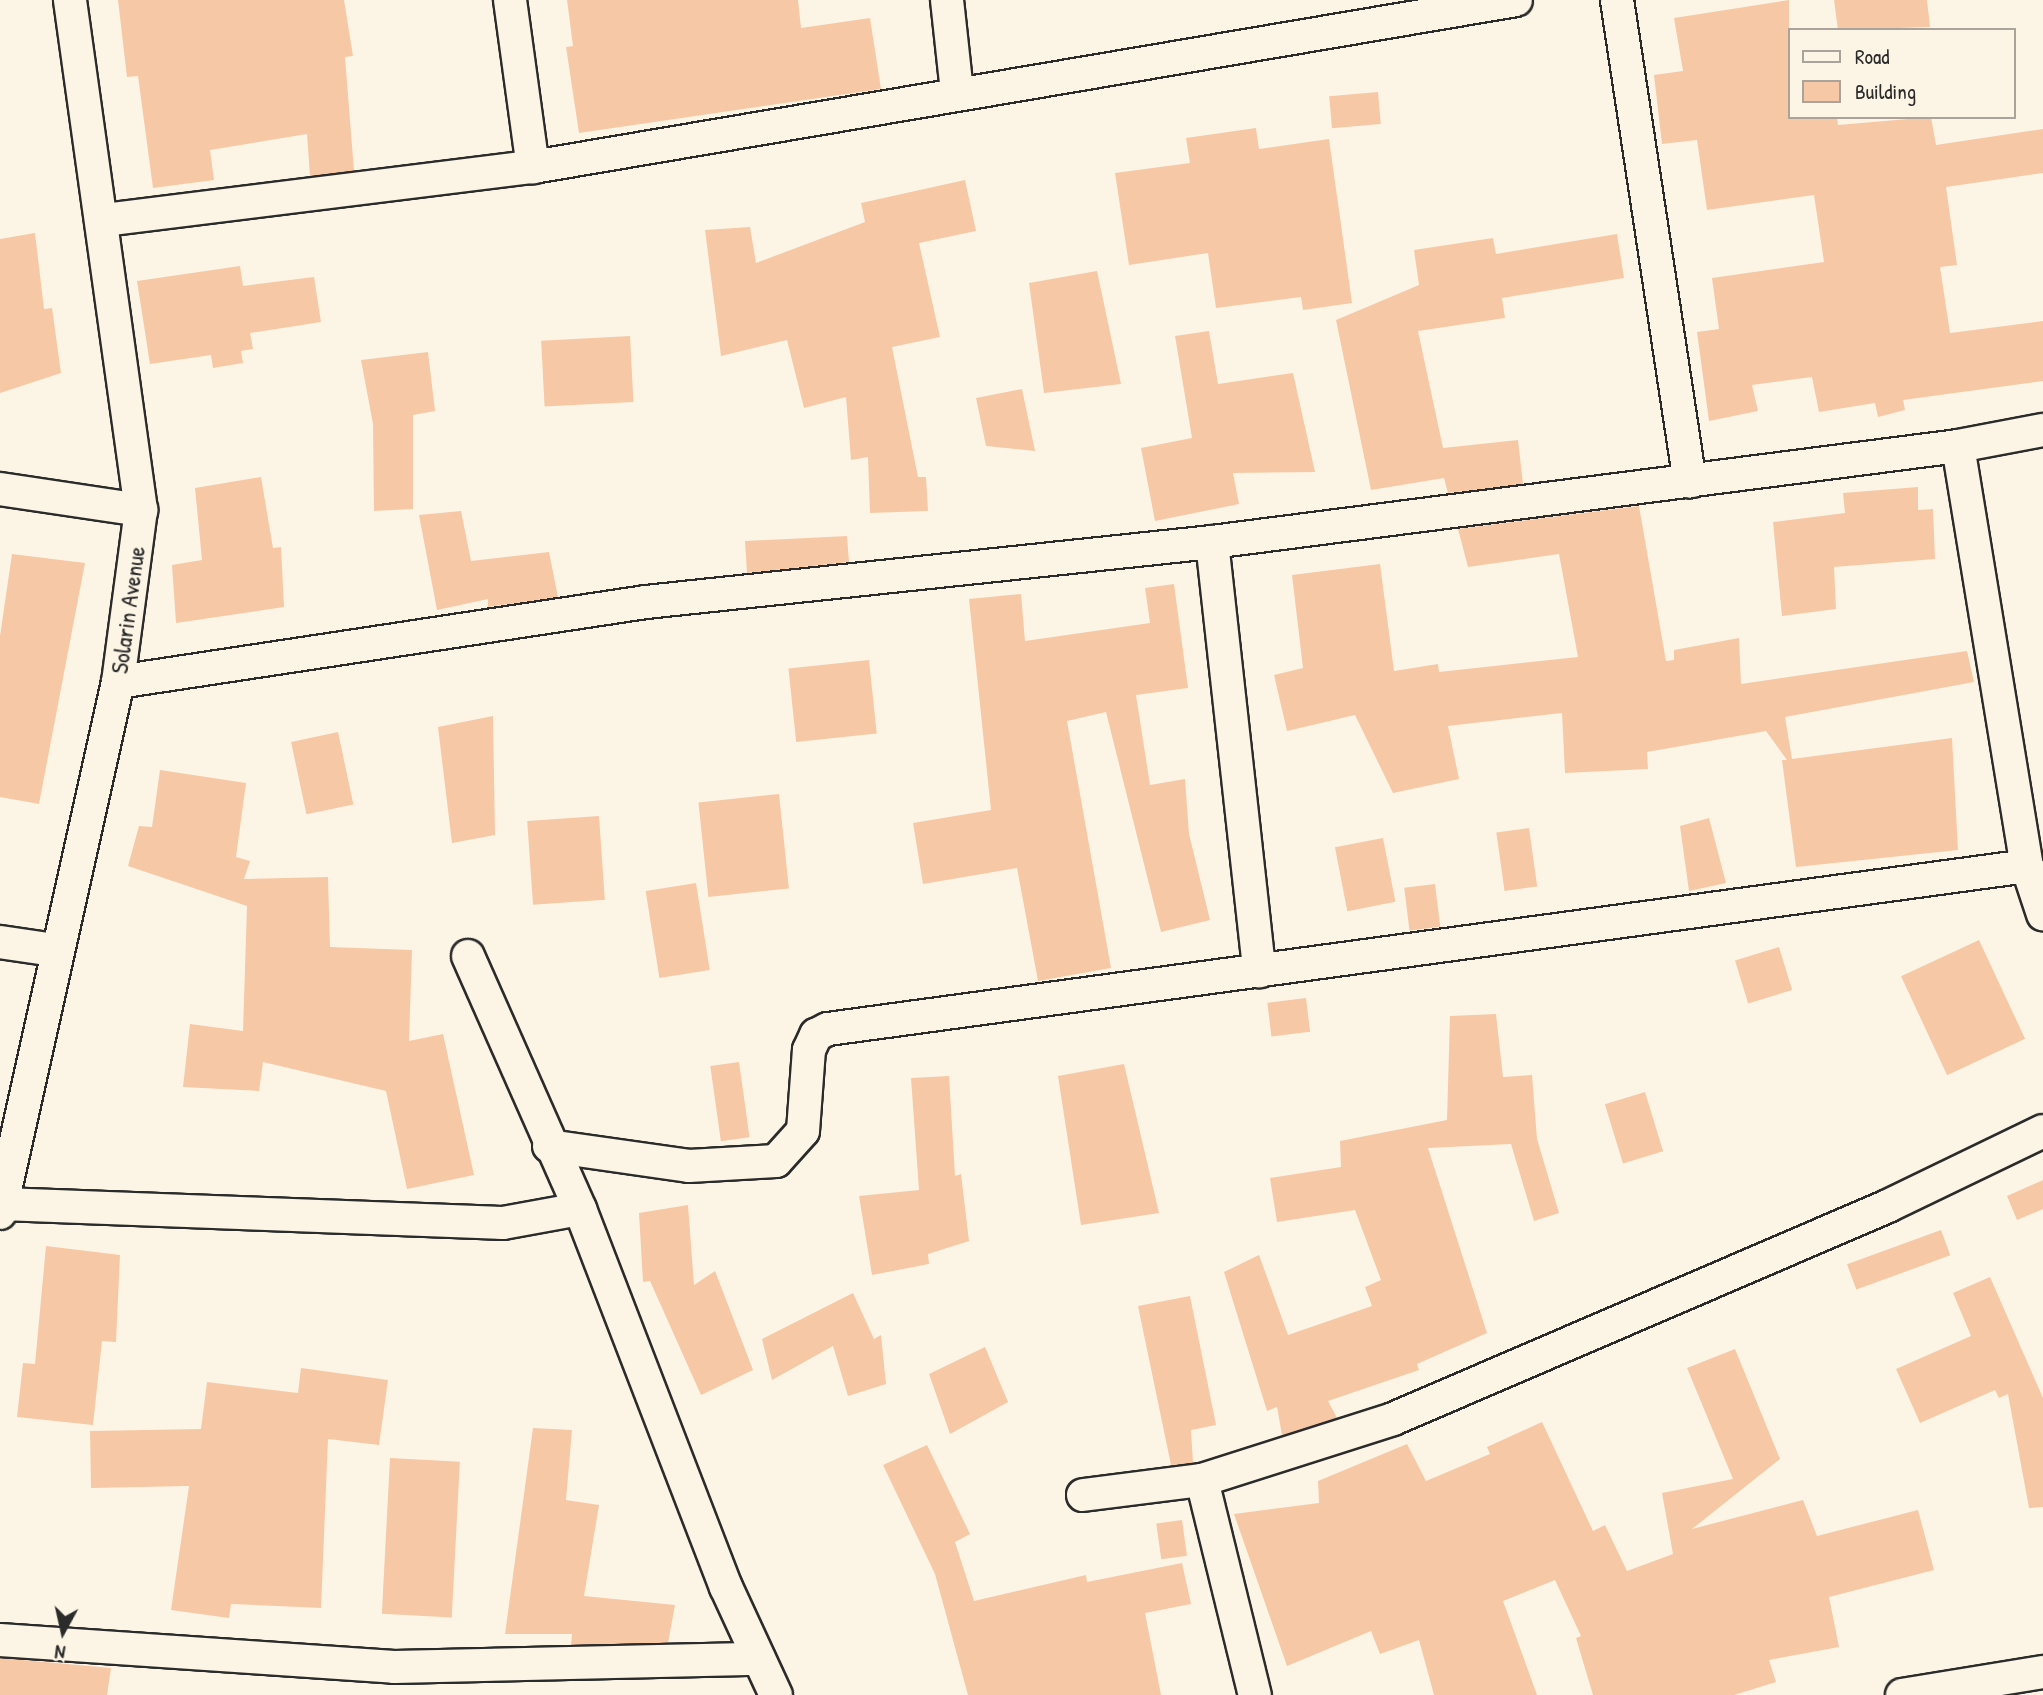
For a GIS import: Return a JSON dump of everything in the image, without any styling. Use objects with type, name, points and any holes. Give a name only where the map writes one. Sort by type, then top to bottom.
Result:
[{"type":"street","name":"Solarin Avenue","points":[[1,1208],[54,950],[118,682],[141,510],[105,220],[70,0]]},
{"type":"street","points":[[510,0],[533,167]]},
{"type":"street","points":[[947,0],[957,92]]},
{"type":"street","points":[[105,220],[533,167],[957,92],[1516,0]]},
{"type":"street","points":[[1617,0],[1690,482]]},
{"type":"street","points":[[118,682],[646,602],[1212,542],[1958,446],[2043,430]]},
{"type":"street","points":[[1958,446],[2027,866],[2043,914]]},
{"type":"street","points":[[0,489],[141,510]]},
{"type":"street","points":[[1212,542],[1259,971]]},
{"type":"street","points":[[549,1146],[689,1166],[776,1161],[803,1131],[816,1035],[1259,971],[2027,866]]},
{"type":"street","points":[[0,942],[54,950]]},
{"type":"street","points":[[468,956],[549,1146],[580,1209],[759,1659],[776,1695]]},
{"type":"street","points":[[1083,1496],[1202,1480],[1393,1419],[1876,1211],[2043,1131]]},
{"type":"street","points":[[1,1208],[503,1223],[580,1209]]},
{"type":"street","points":[[1202,1480],[1255,1695]]},
{"type":"street","points":[[0,1640],[392,1681],[759,1659]]},
{"type":"street","points":[[1902,1695],[2043,1672]]},
{"type":"building","points":[[118,0],[344,0],[353,56],[345,57],[354,171],[310,176],[307,134],[210,150],[214,180],[153,188],[138,76],[127,77]]},
{"type":"building","points":[[567,0],[798,0],[801,28],[870,18],[881,89],[579,133],[566,47],[573,46]]},
{"type":"building","points":[[1789,0],[1787,119],[1837,119],[1838,125],[1931,119],[1936,145],[2043,129],[2043,173],[1946,187],[1957,265],[1940,267],[1950,333],[2043,321],[2043,381],[1903,400],[1905,410],[1878,417],[1875,403],[1819,412],[1812,377],[1752,385],[1758,411],[1709,421],[1697,332],[1719,329],[1712,278],[1824,262],[1814,195],[1707,210],[1697,140],[1662,144],[1654,75],[1683,71],[1674,18]]},
{"type":"building","points":[[1834,0],[1927,0],[1930,27],[1838,28]]},
{"type":"building","points":[[1378,92],[1381,124],[1332,128],[1329,96]]},
{"type":"building","points":[[1256,128],[1259,149],[1329,139],[1352,303],[1303,310],[1301,297],[1216,308],[1208,253],[1129,265],[1115,173],[1190,163],[1186,138]]},
{"type":"building","points":[[965,180],[976,231],[919,243],[940,337],[892,347],[918,477],[926,477],[928,511],[870,513],[868,457],[851,460],[846,397],[804,408],[787,340],[721,356],[705,230],[750,227],[756,263],[865,222],[861,203]]},
{"type":"building","points":[[35,233],[44,309],[52,308],[61,373],[0,393],[0,239]]},
{"type":"building","points":[[1617,234],[1624,278],[1502,298],[1505,318],[1418,331],[1443,448],[1518,440],[1523,484],[1448,493],[1444,478],[1371,490],[1336,320],[1419,285],[1414,250],[1493,238],[1496,254]]},
{"type":"building","points":[[240,266],[243,286],[314,277],[321,322],[250,333],[253,349],[241,351],[243,363],[213,368],[211,355],[150,364],[137,281]]},
{"type":"building","points":[[1097,271],[1121,384],[1044,393],[1029,283]]},
{"type":"building","points":[[1209,331],[1218,384],[1293,373],[1315,472],[1233,473],[1239,504],[1155,521],[1141,448],[1192,438],[1175,336]]},
{"type":"building","points":[[630,336],[633,402],[545,407],[541,341]]},
{"type":"building","points":[[428,352],[435,411],[413,415],[413,509],[374,511],[373,424],[361,360]]},
{"type":"building","points":[[1022,389],[1035,451],[986,446],[976,398]]},
{"type":"building","points":[[261,477],[273,548],[281,547],[284,607],[176,623],[172,565],[202,560],[195,488]]},
{"type":"building","points":[[1918,487],[1918,510],[1933,509],[1935,559],[1834,567],[1836,609],[1782,616],[1773,522],[1845,513],[1843,493]]},
{"type":"building","points":[[1639,506],[1666,661],[1674,660],[1674,650],[1739,638],[1741,684],[1967,651],[1974,682],[1785,717],[1792,759],[1952,738],[1958,850],[1796,867],[1782,760],[1787,760],[1766,731],[1647,752],[1648,769],[1565,773],[1562,713],[1448,726],[1459,779],[1393,793],[1355,715],[1287,731],[1274,675],[1303,668],[1292,575],[1380,564],[1394,671],[1438,664],[1439,672],[1578,657],[1559,554],[1468,567],[1458,529]]},
{"type":"building","points":[[461,511],[471,561],[549,552],[558,597],[488,607],[488,599],[437,610],[419,515]]},
{"type":"building","points":[[847,536],[849,562],[747,573],[745,541]]},
{"type":"building","points":[[12,554],[85,563],[39,804],[0,797],[0,636]]},
{"type":"building","points":[[1174,584],[1188,688],[1136,695],[1150,785],[1185,779],[1189,834],[1210,920],[1161,932],[1106,712],[1067,721],[1111,968],[1038,981],[1017,868],[923,884],[913,823],[991,810],[969,599],[1021,594],[1025,641],[1150,623],[1145,588]]},
{"type":"building","points":[[869,660],[877,734],[796,742],[788,668]]},
{"type":"building","points":[[493,716],[495,835],[452,843],[438,727]]},
{"type":"building","points":[[338,732],[353,804],[306,814],[291,742]]},
{"type":"building","points":[[160,770],[246,783],[236,857],[250,861],[244,879],[328,877],[330,947],[412,950],[409,1041],[443,1034],[474,1175],[407,1189],[386,1091],[263,1062],[259,1091],[183,1087],[190,1024],[243,1031],[247,906],[128,866],[139,826],[152,827]]},
{"type":"building","points":[[779,794],[789,888],[708,897],[698,802]]},
{"type":"building","points":[[599,816],[605,900],[533,905],[527,821]]},
{"type":"building","points":[[1709,818],[1726,883],[1689,891],[1680,826]]},
{"type":"building","points":[[1529,828],[1537,886],[1505,891],[1496,833]]},
{"type":"building","points":[[1383,838],[1395,902],[1347,911],[1335,847]]},
{"type":"building","points":[[696,883],[710,970],[659,978],[646,891]]},
{"type":"building","points":[[1435,884],[1440,927],[1409,930],[1404,888]]},
{"type":"building","points":[[1979,940],[2025,1039],[1947,1075],[1901,976]]},
{"type":"building","points":[[1779,947],[1792,990],[1748,1003],[1735,960]]},
{"type":"building","points":[[1306,998],[1310,1032],[1271,1036],[1267,1003]]},
{"type":"building","points":[[1496,1014],[1503,1077],[1532,1075],[1537,1139],[1559,1213],[1534,1221],[1511,1144],[1428,1148],[1487,1333],[1417,1364],[1419,1370],[1328,1401],[1337,1418],[1282,1435],[1277,1407],[1267,1411],[1224,1272],[1259,1255],[1288,1335],[1372,1306],[1365,1287],[1381,1280],[1355,1210],[1277,1222],[1270,1178],[1341,1167],[1340,1141],[1447,1120],[1450,1016]]},
{"type":"building","points":[[739,1062],[750,1137],[721,1141],[710,1066]]},
{"type":"building","points":[[1124,1064],[1159,1213],[1081,1225],[1058,1076]]},
{"type":"building","points":[[949,1076],[955,1176],[961,1174],[969,1241],[928,1254],[929,1264],[872,1275],[859,1196],[919,1190],[911,1078]]},
{"type":"building","points":[[1645,1092],[1663,1151],[1623,1164],[1605,1104]]},
{"type":"building","points":[[2043,1180],[2043,1209],[2017,1220],[2007,1196]]},
{"type":"building","points":[[688,1205],[694,1285],[715,1271],[753,1370],[701,1395],[650,1281],[643,1282],[639,1213]]},
{"type":"building","points":[[1941,1230],[1950,1255],[1856,1290],[1847,1264]]},
{"type":"building","points":[[46,1246],[120,1255],[116,1342],[102,1341],[93,1425],[17,1417],[23,1363],[35,1364]]},
{"type":"building","points":[[1990,1277],[2043,1398],[2043,1507],[2029,1508],[2008,1394],[1999,1398],[1995,1390],[1920,1423],[1896,1369],[1971,1336],[1953,1293]]},
{"type":"building","points":[[853,1293],[874,1339],[881,1335],[886,1384],[848,1396],[833,1346],[772,1380],[762,1339]]},
{"type":"building","points":[[1190,1296],[1216,1425],[1191,1430],[1193,1463],[1171,1465],[1138,1306]]},
{"type":"building","points":[[985,1347],[1008,1402],[950,1434],[929,1374]]},
{"type":"building","points":[[1735,1349],[1780,1459],[1692,1529],[1803,1500],[1817,1536],[1918,1510],[1934,1570],[1829,1597],[1839,1647],[1769,1660],[1776,1682],[1734,1695],[1593,1695],[1576,1638],[1581,1636],[1555,1580],[1503,1601],[1537,1695],[1434,1695],[1419,1640],[1380,1654],[1371,1631],[1287,1666],[1234,1514],[1319,1503],[1318,1481],[1407,1444],[1426,1481],[1490,1454],[1487,1447],[1542,1422],[1593,1531],[1605,1525],[1627,1571],[1673,1554],[1662,1493],[1733,1479],[1687,1368]]},
{"type":"building","points":[[301,1368],[388,1380],[379,1445],[328,1439],[321,1608],[231,1604],[229,1618],[171,1610],[189,1486],[91,1488],[90,1431],[201,1429],[207,1382],[298,1393]]},
{"type":"building","points":[[533,1428],[572,1430],[566,1500],[599,1505],[584,1596],[675,1605],[668,1643],[571,1645],[572,1634],[505,1634]]},
{"type":"building","points":[[927,1445],[970,1534],[955,1542],[974,1601],[1086,1575],[1087,1582],[1182,1563],[1191,1604],[1145,1613],[1161,1695],[968,1695],[935,1574],[883,1465]]},
{"type":"building","points":[[390,1458],[460,1462],[452,1617],[382,1614]]},
{"type":"building","points":[[1182,1520],[1187,1556],[1161,1559],[1156,1524]]},
{"type":"building","points":[[0,1658],[111,1668],[107,1695],[0,1695]]}]
